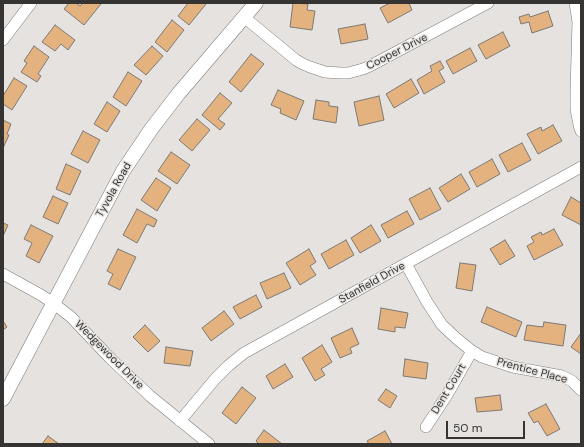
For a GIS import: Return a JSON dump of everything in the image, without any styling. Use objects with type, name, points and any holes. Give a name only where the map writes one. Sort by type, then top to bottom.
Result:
[{"type":"main road","name":"Tyvola Road","points":[[3,399],[123,170],[152,128],[179,93],[256,3]]},
{"type":"street","points":[[3,40],[31,3]]},
{"type":"street","name":"Cooper Drive","points":[[244,17],[296,60],[310,68],[325,72],[348,73],[370,66],[488,3]]},
{"type":"street","points":[[575,3],[578,22],[576,110],[581,130]]},
{"type":"street","name":"Stanfield Drive","points":[[180,421],[215,378],[244,354],[581,167]]},
{"type":"street","name":"Prentice Place","points":[[406,264],[427,302],[442,325],[472,351],[482,357],[513,367],[562,376],[572,381],[581,390]]},
{"type":"street","name":"Wedgewood Drive","points":[[3,274],[53,303],[75,322],[144,390],[209,444]]},
{"type":"street","name":"Dent Court","points":[[426,427],[447,395],[472,351]]},
{"type":"building","points":[[69,3],[76,3],[80,6],[83,3],[101,4],[84,25],[64,9]]},
{"type":"building","points":[[188,3],[206,4],[189,25],[178,16]]},
{"type":"building","points":[[293,3],[308,4],[307,10],[315,11],[312,30],[290,27]]},
{"type":"building","points":[[390,3],[409,3],[412,10],[388,23],[380,8]]},
{"type":"building","points":[[548,11],[553,26],[532,33],[529,22],[521,24],[519,17],[529,14],[530,17]]},
{"type":"building","points":[[172,20],[184,30],[167,52],[155,42]]},
{"type":"building","points":[[365,24],[368,39],[341,44],[338,29]]},
{"type":"building","points":[[55,25],[75,40],[68,50],[61,44],[55,51],[42,42]]},
{"type":"building","points":[[503,32],[510,46],[486,59],[478,45]]},
{"type":"building","points":[[34,46],[49,57],[38,74],[41,76],[37,82],[21,72],[27,63],[24,61]]},
{"type":"building","points":[[152,46],[163,56],[146,75],[134,65]]},
{"type":"building","points":[[470,48],[477,61],[453,74],[446,61]]},
{"type":"building","points":[[251,54],[264,64],[241,92],[229,82]]},
{"type":"building","points":[[440,61],[444,68],[439,71],[445,82],[424,94],[417,80],[432,71],[430,66]]},
{"type":"building","points":[[128,72],[142,81],[126,106],[113,97]]},
{"type":"building","points":[[14,78],[27,86],[12,110],[3,104],[3,96]]},
{"type":"building","points":[[411,79],[419,93],[394,108],[386,94]]},
{"type":"building","points":[[278,90],[304,101],[296,120],[280,113],[281,109],[271,105]]},
{"type":"building","points":[[220,93],[232,103],[218,119],[225,124],[220,130],[202,115]]},
{"type":"building","points":[[379,96],[384,120],[359,126],[354,102]]},
{"type":"building","points":[[316,100],[329,102],[329,106],[338,107],[336,123],[313,119]]},
{"type":"building","points":[[107,102],[120,111],[107,132],[94,124]]},
{"type":"building","points":[[197,119],[210,130],[192,151],[179,140]]},
{"type":"building","points":[[3,120],[11,124],[7,134],[9,135],[3,148]]},
{"type":"building","points":[[553,125],[562,141],[538,154],[527,134],[541,127],[542,131]]},
{"type":"building","points":[[83,131],[100,140],[88,163],[71,154]]},
{"type":"building","points":[[522,143],[531,160],[508,172],[499,155]]},
{"type":"building","points":[[171,152],[190,165],[177,184],[158,171]]},
{"type":"building","points":[[492,159],[500,174],[477,187],[469,172]]},
{"type":"building","points":[[66,164],[81,171],[70,195],[56,189]]},
{"type":"building","points":[[461,174],[470,189],[448,202],[439,188]]},
{"type":"building","points":[[156,178],[171,188],[157,211],[141,200]]},
{"type":"building","points":[[430,188],[441,209],[420,220],[409,199]]},
{"type":"building","points":[[53,196],[68,203],[58,224],[43,217]]},
{"type":"building","points":[[571,197],[581,203],[581,225],[562,215]]},
{"type":"building","points":[[137,209],[157,220],[154,227],[147,224],[137,243],[123,235]]},
{"type":"building","points":[[407,211],[414,224],[388,238],[381,225]]},
{"type":"building","points":[[3,223],[8,225],[3,236]]},
{"type":"building","points":[[31,225],[53,236],[39,263],[26,256],[32,243],[24,239]]},
{"type":"building","points":[[371,225],[381,241],[360,253],[351,238]]},
{"type":"building","points":[[554,229],[563,245],[534,260],[527,246],[534,242],[531,237],[541,232],[542,235]]},
{"type":"building","points":[[346,240],[354,255],[329,269],[321,254]]},
{"type":"building","points":[[505,240],[515,256],[500,265],[490,249]]},
{"type":"building","points":[[118,249],[136,257],[120,290],[108,284],[113,274],[107,271]]},
{"type":"building","points":[[309,249],[316,262],[310,266],[316,275],[300,285],[286,263]]},
{"type":"building","points":[[460,263],[476,265],[472,291],[456,288]]},
{"type":"building","points":[[284,273],[291,288],[267,299],[260,283]]},
{"type":"building","points":[[256,295],[262,307],[240,319],[233,307]]},
{"type":"building","points":[[487,307],[522,322],[516,337],[481,322]]},
{"type":"building","points":[[381,308],[408,313],[405,328],[395,327],[395,332],[378,329]]},
{"type":"building","points":[[224,311],[234,324],[211,341],[202,328]]},
{"type":"building","points":[[3,321],[7,327],[3,330]]},
{"type":"building","points":[[544,322],[566,325],[563,346],[524,340],[527,325],[543,327]]},
{"type":"building","points":[[145,325],[160,341],[148,352],[133,337]]},
{"type":"building","points":[[352,328],[359,344],[350,348],[352,353],[340,358],[331,338]]},
{"type":"building","points":[[581,333],[581,354],[571,347]]},
{"type":"building","points":[[322,345],[332,362],[321,369],[325,375],[315,381],[302,358]]},
{"type":"building","points":[[166,347],[193,351],[190,366],[164,363]]},
{"type":"building","points":[[405,359],[428,363],[426,379],[403,376]]},
{"type":"building","points":[[285,364],[293,377],[273,389],[266,376]]},
{"type":"building","points":[[242,387],[256,398],[236,424],[222,413]]},
{"type":"building","points":[[386,389],[397,396],[390,408],[378,400]]},
{"type":"building","points":[[500,395],[502,410],[477,412],[475,398]]},
{"type":"building","points":[[546,404],[560,429],[547,436],[538,421],[534,423],[528,413]]},
{"type":"building","points":[[264,430],[282,444],[259,444],[256,441]]},
{"type":"building","points":[[385,431],[392,444],[369,444],[367,441]]},
{"type":"building","points":[[48,436],[59,444],[42,444]]}]
